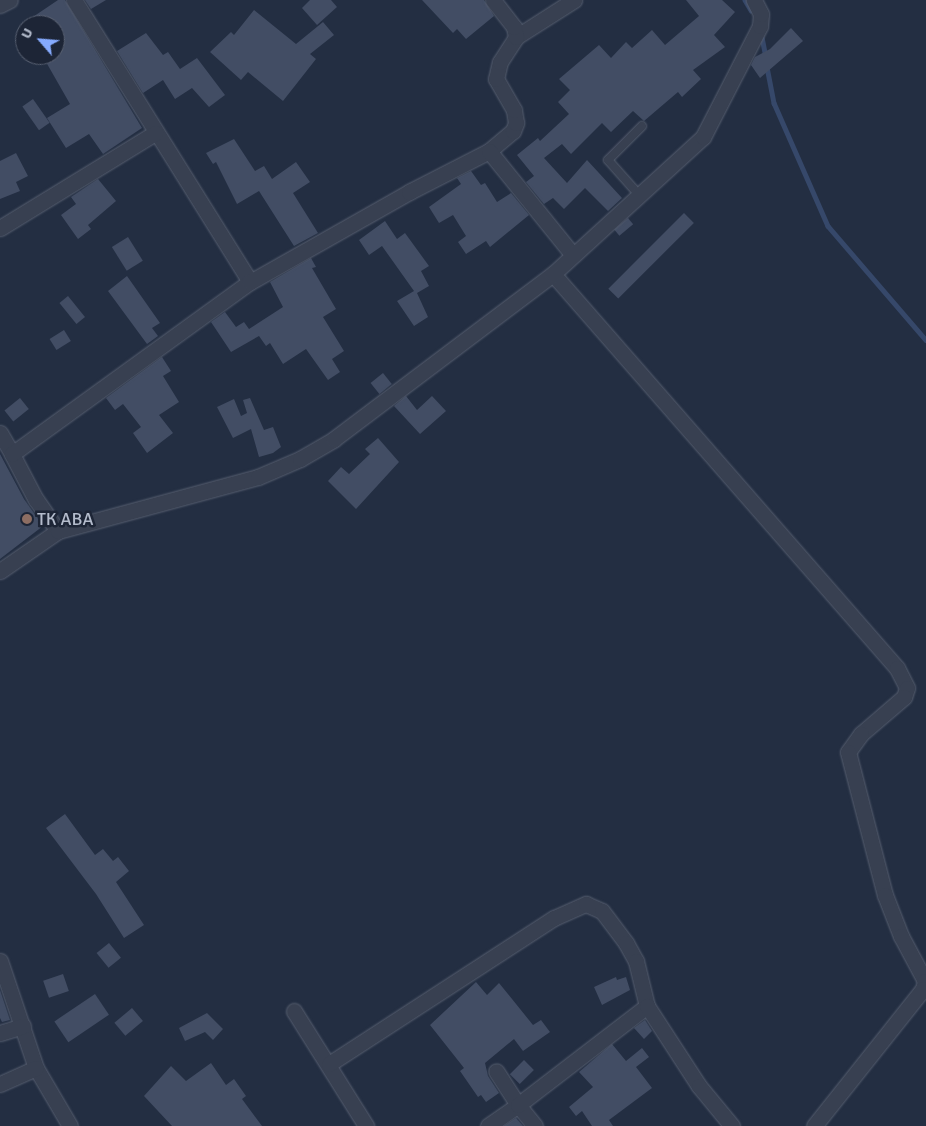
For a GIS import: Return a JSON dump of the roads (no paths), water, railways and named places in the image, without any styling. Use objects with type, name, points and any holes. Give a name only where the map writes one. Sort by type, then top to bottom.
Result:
[{"type":"street","points":[[0,5],[10,0]]},
{"type":"street","points":[[74,0],[155,133],[250,282]]},
{"type":"street","points":[[493,0],[514,27],[516,37]]},
{"type":"street","points":[[12,454],[250,282],[409,192],[489,151],[513,131],[516,124],[514,110],[496,79],[500,62],[516,37],[574,0]]},
{"type":"street","points":[[0,571],[58,531],[258,477],[300,459],[334,439],[553,274],[692,150],[709,129],[760,26],[761,14],[754,0]]},
{"type":"street","points":[[0,228],[155,133]]},
{"type":"street","points":[[489,151],[573,255]]},
{"type":"street","points":[[553,274],[897,668],[907,688],[904,698],[861,734],[848,752],[885,895],[901,936],[925,981],[923,989],[814,1126]]},
{"type":"street","points":[[0,432],[36,500],[58,531]]},
{"type":"street","points":[[329,1064],[554,918],[586,904],[602,911],[626,943],[636,961],[647,1006],[699,1086],[732,1126]]},
{"type":"street","points":[[0,961],[4,980],[23,1026],[36,1068],[70,1126]]},
{"type":"street","points":[[488,1126],[647,1006]]},
{"type":"street","points":[[294,1011],[329,1064],[366,1126]]},
{"type":"street","points":[[0,1033],[23,1026]]},
{"type":"street","points":[[0,1084],[36,1068]]},
{"type":"street","points":[[496,1071],[534,1126]]},
{"type":"lane","points":[[640,196],[608,160],[642,126]]},
{"type":"waterway","points":[[745,0],[751,10]]},
{"type":"waterway","points":[[761,32],[766,57]]},
{"type":"waterway","points":[[767,67],[774,103],[828,226],[926,340]]},
{"type":"place","name":"TK ABA","points":[[27,519]]}]
